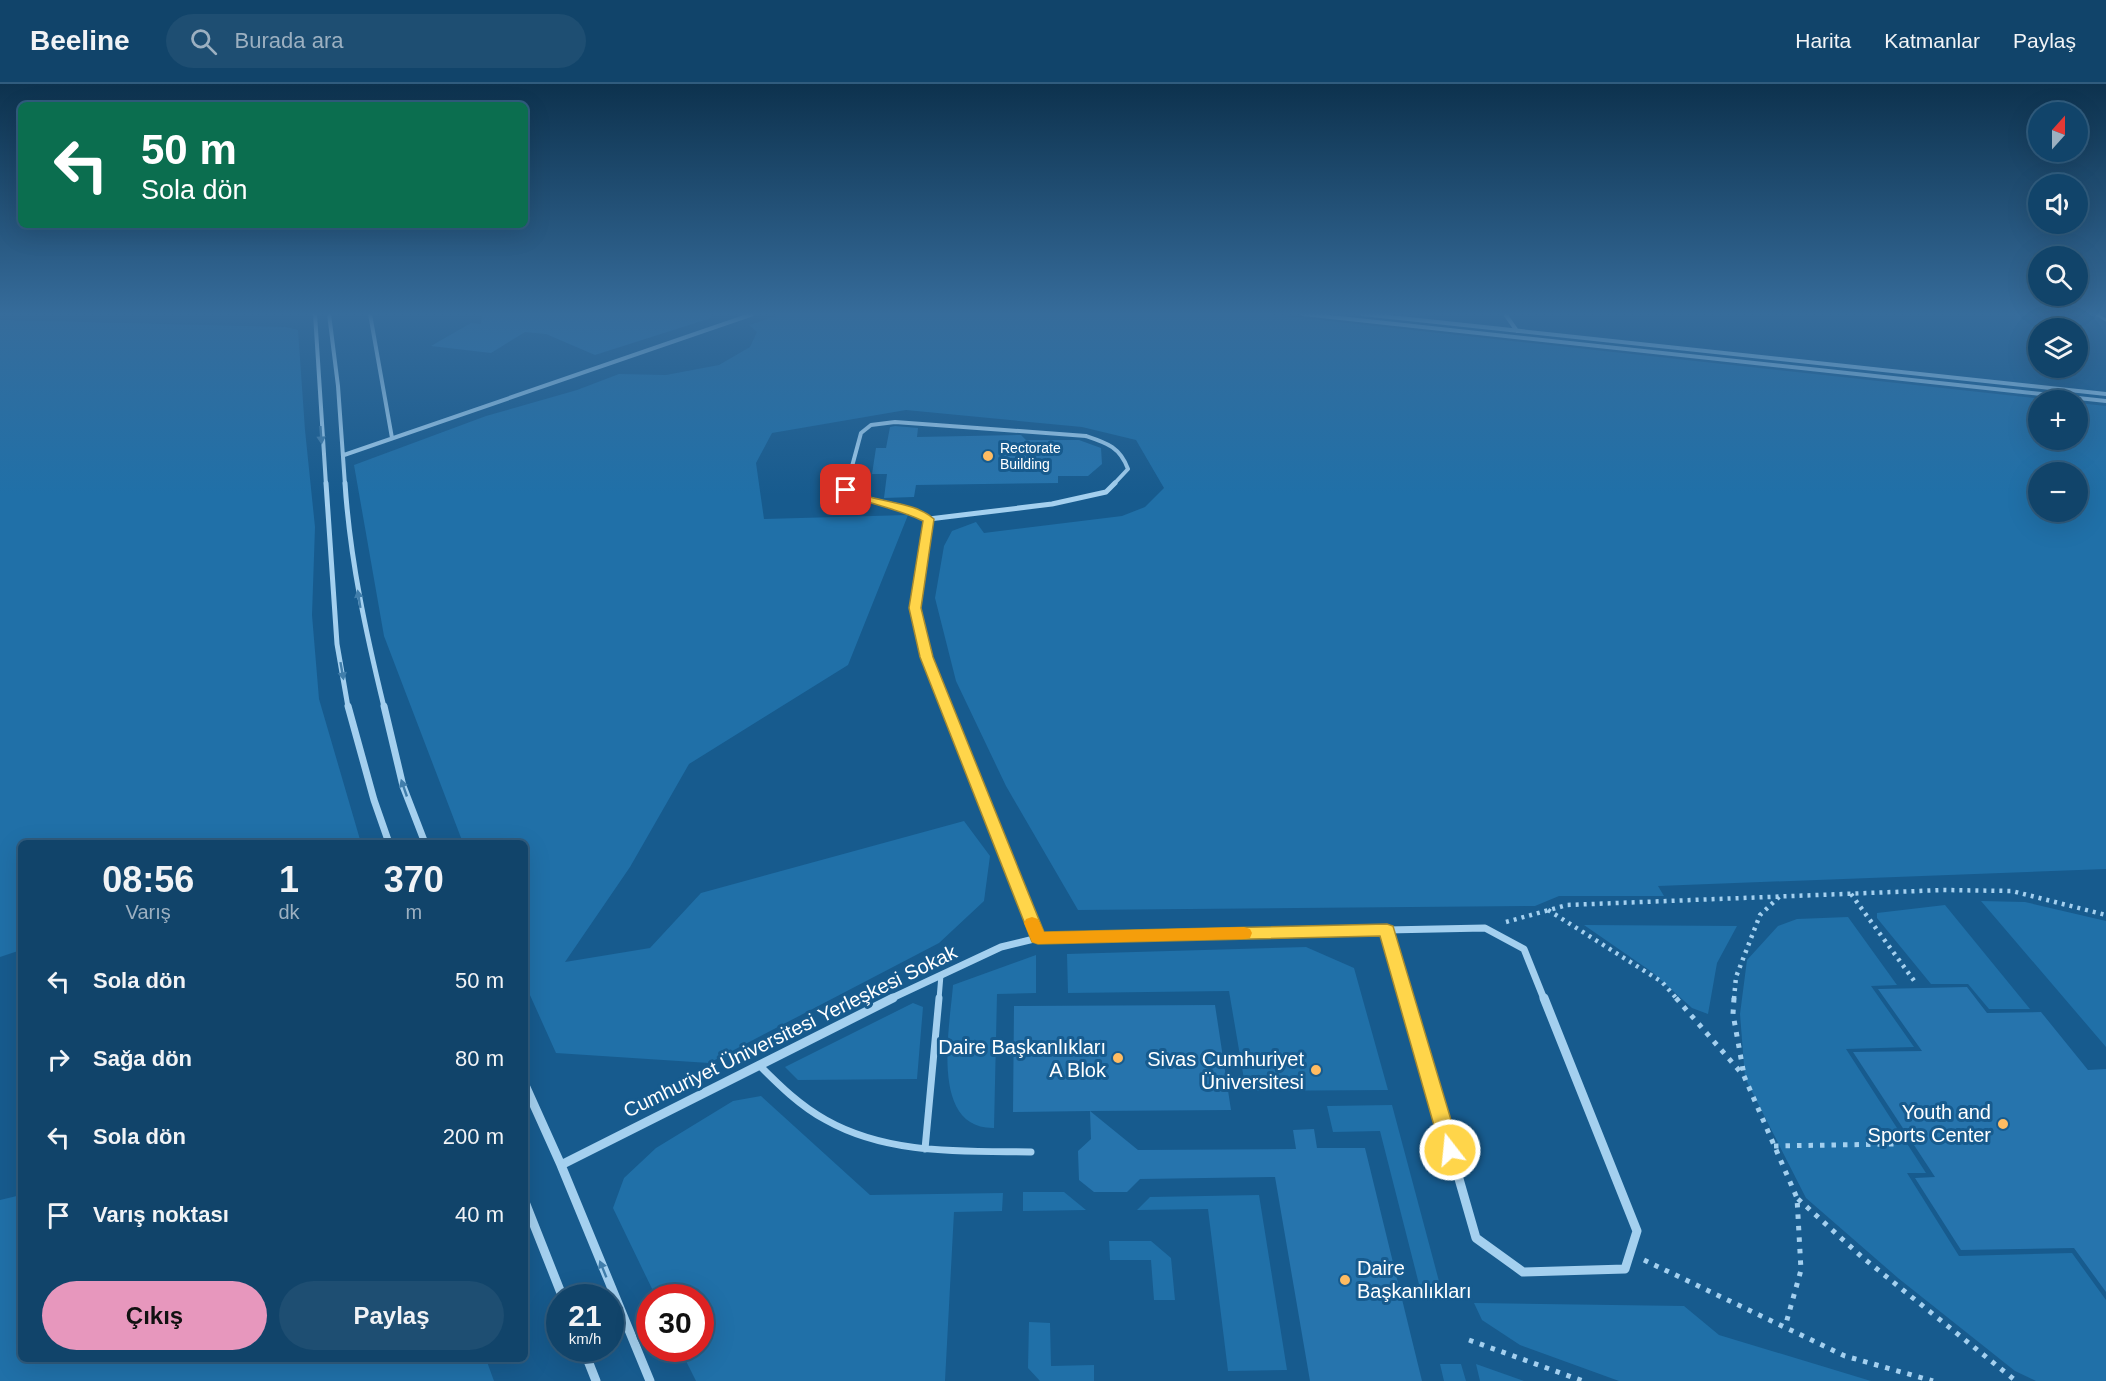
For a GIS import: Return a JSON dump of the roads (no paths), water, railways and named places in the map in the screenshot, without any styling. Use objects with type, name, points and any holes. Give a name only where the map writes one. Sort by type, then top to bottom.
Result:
[{"type":"street","points":[[319,375],[337,644],[349,713],[388,840]]},
{"type":"street","points":[[335,375],[344,455],[348,526],[362,616],[402,786],[423,840]]},
{"type":"street","points":[[381,375],[392,438]]},
{"type":"street","points":[[344,455],[577,375]]},
{"type":"street","points":[[1862,375],[2106,401]]},
{"type":"street","points":[[1924,375],[2106,394]]},
{"type":"street","points":[[895,422],[1086,436],[1114,445],[1124,455],[1128,469],[1106,492],[1052,504],[929,519],[905,508],[864,498],[846,490],[861,433],[871,425],[895,422]]},
{"type":"street","points":[[929,519],[915,608],[926,657],[1038,938]]},
{"type":"street","name":"Cumhuriyet Üniversitesi Yerleşkesi Sokak","points":[[561,1165],[758,1064],[1001,947],[1038,938],[1387,930],[1485,928],[1524,950],[1637,1231],[1625,1269],[1523,1272],[1476,1238],[1387,930]]},
{"type":"street","points":[[528,1092],[561,1165],[650,1381]]},
{"type":"street","points":[[528,1210],[557,1284]]},
{"type":"street","points":[[589,1362],[596,1381]]},
{"type":"lane","points":[[925,1149],[941,974]]},
{"type":"lane","points":[[758,1064],[804,1107],[827,1122],[865,1137],[925,1149],[1031,1152]]},
{"type":"place","name":"Rectorate Building","points":[[988,456]]},
{"type":"place","name":"Daire Başkanlıkları A Blok","points":[[1118,1058]]},
{"type":"place","name":"Sivas Cumhuriyet Üniversitesi","points":[[1316,1070]]},
{"type":"place","name":"Youth and Sports Center","points":[[2003,1124]]},
{"type":"place","name":"Daire Başkanlıkları","points":[[1345,1280]]}]
